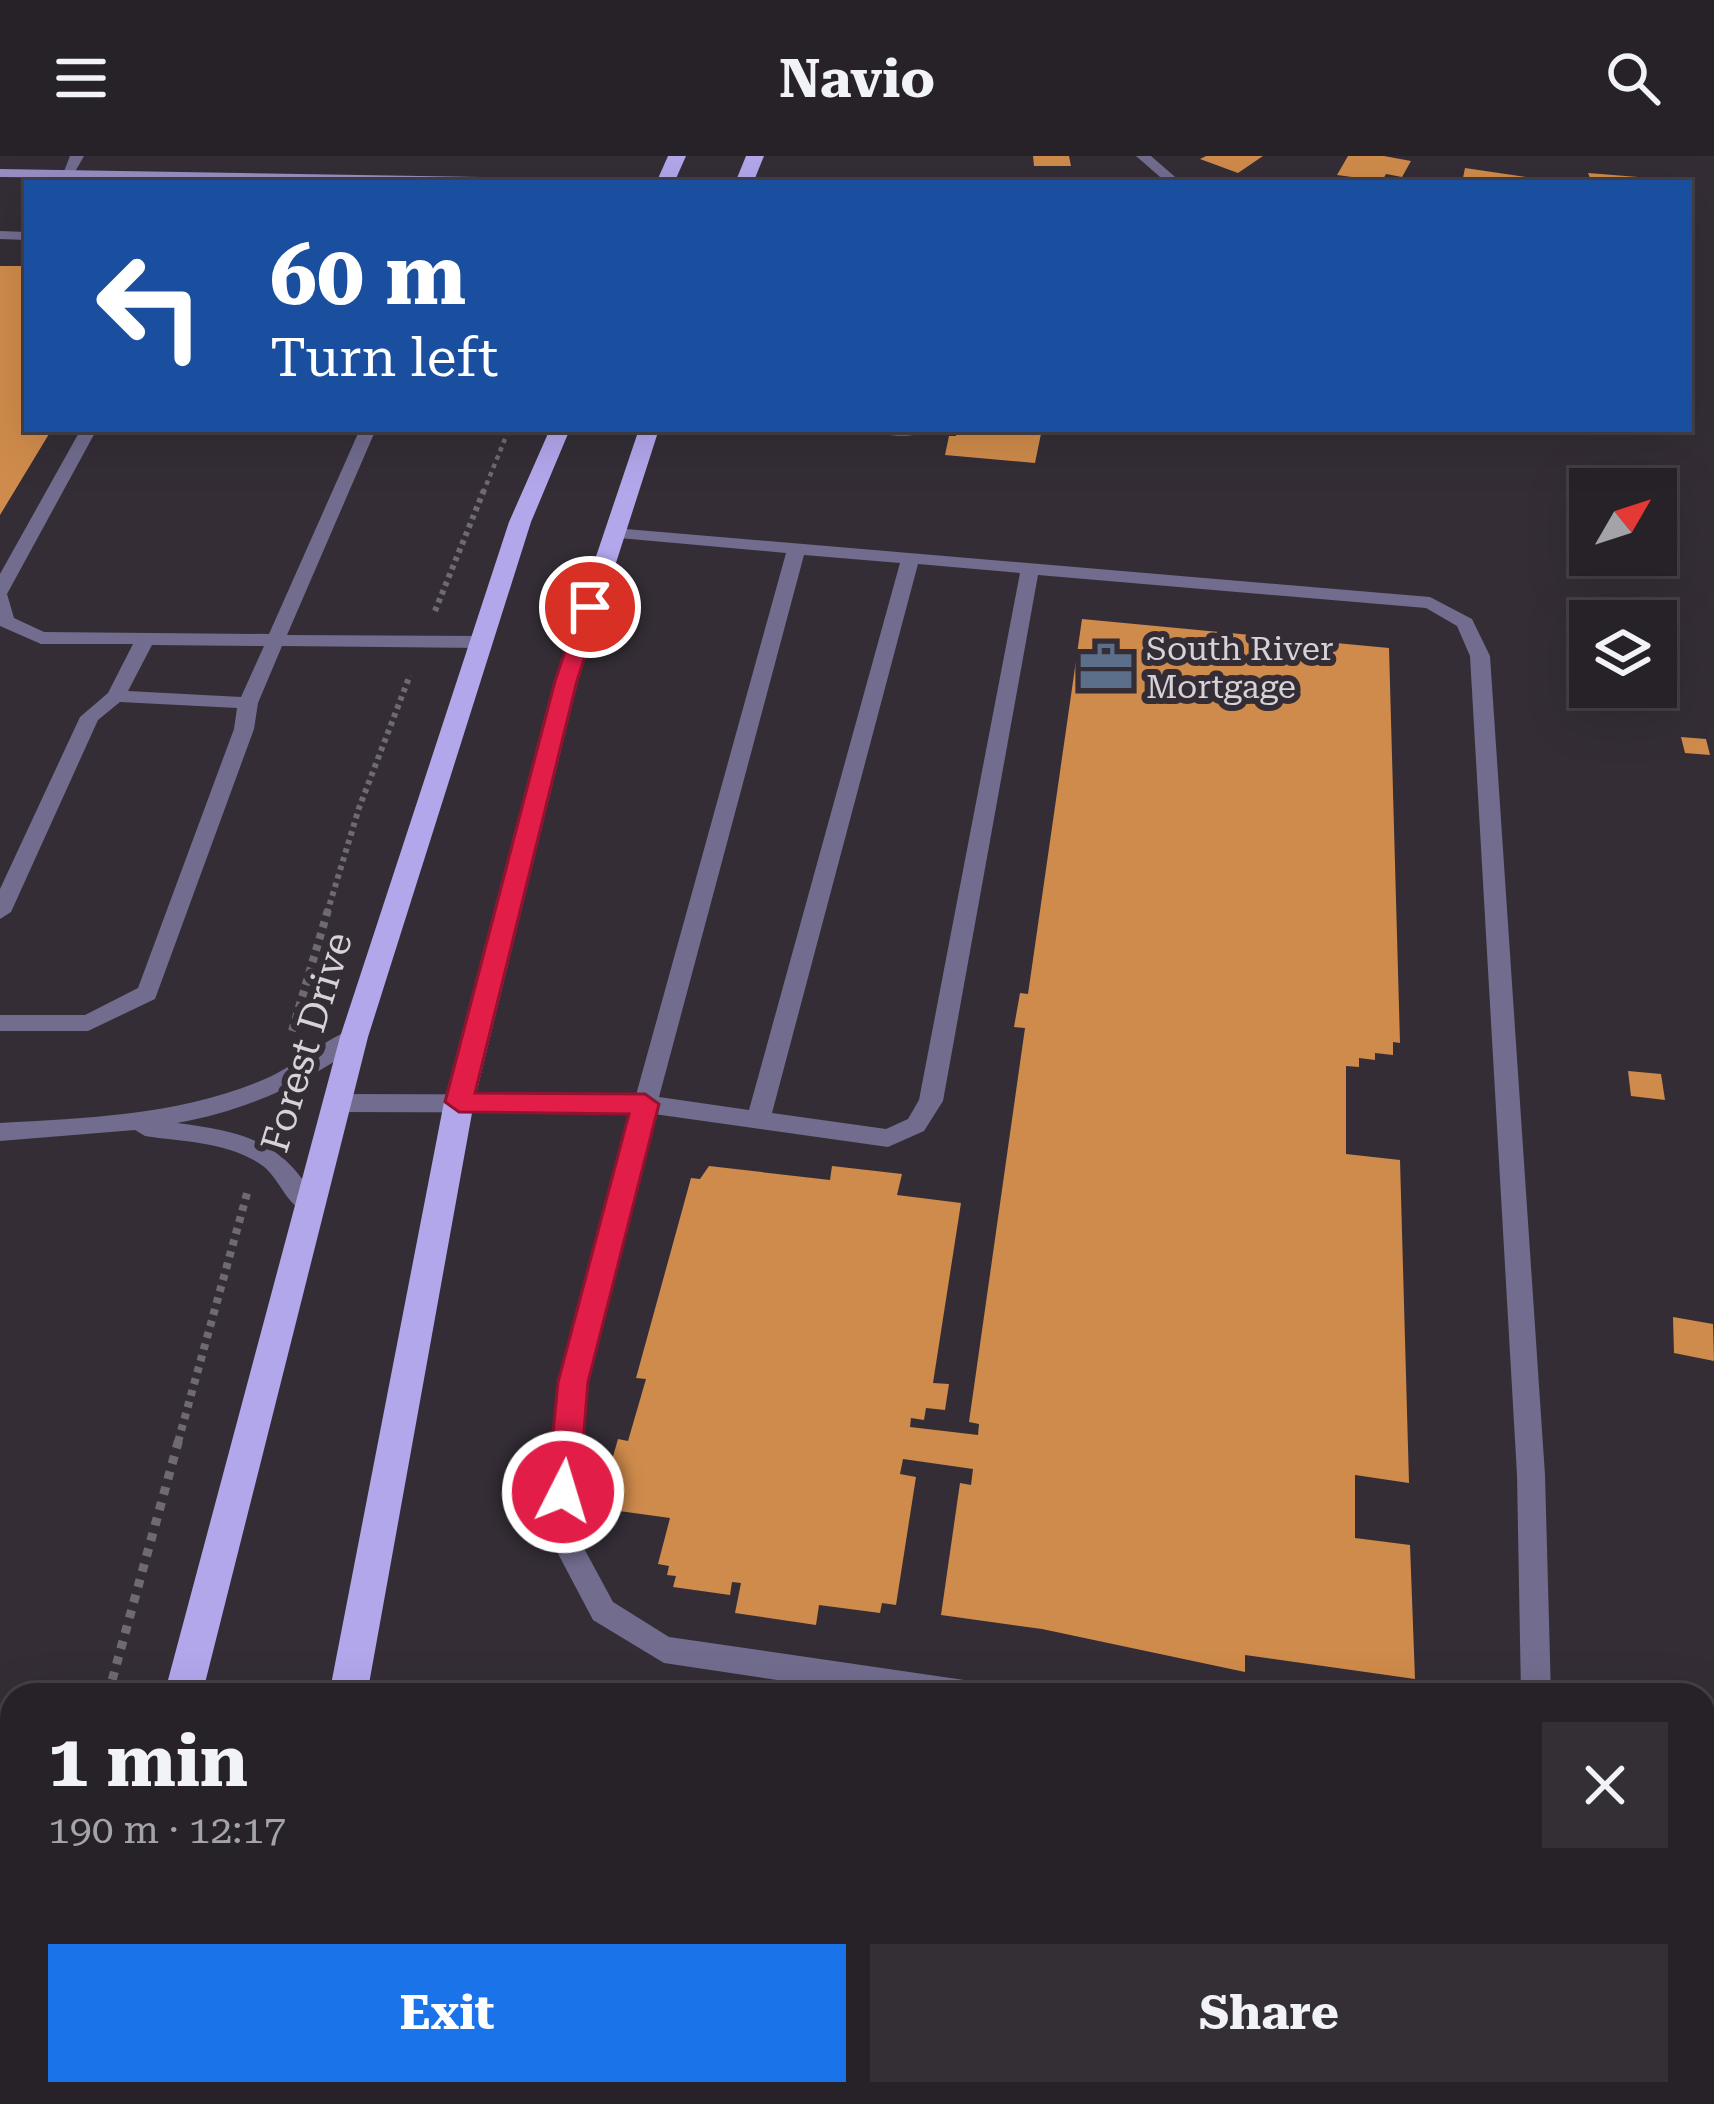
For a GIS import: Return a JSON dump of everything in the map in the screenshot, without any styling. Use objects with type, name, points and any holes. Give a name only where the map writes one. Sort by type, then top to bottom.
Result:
[{"type":"main road","name":"Forest Drive","points":[[186,1683],[306,1204],[354,1036],[520,522],[559,432]]},
{"type":"main road","points":[[350,1683],[459,1102],[566,681],[648,432]]},
{"type":"street","points":[[66,176],[77,156]]},
{"type":"street","points":[[1143,156],[1171,180]]},
{"type":"street","points":[[0,173],[201,180]]},
{"type":"street","points":[[87,432],[0,594],[5,621],[41,638],[482,642]]},
{"type":"street","points":[[0,1023],[88,1023],[147,992],[244,729],[248,703],[367,432]]},
{"type":"street","points":[[614,533],[1430,603],[1466,623],[1480,656],[1531,1475],[1536,1683]]},
{"type":"street","points":[[796,547],[573,1382],[560,1529],[603,1611],[664,1650],[888,1683]]},
{"type":"street","points":[[758,1120],[911,557]]},
{"type":"street","points":[[335,1103],[645,1104],[888,1138],[916,1125],[931,1101],[1030,567]]},
{"type":"street","points":[[0,912],[90,717],[116,696],[145,639]]},
{"type":"street","points":[[116,696],[248,703]]},
{"type":"street","points":[[136,1126],[275,1087],[316,1068],[354,1036]]},
{"type":"street","points":[[0,1132],[136,1126],[259,1148],[291,1171],[306,1204]]},
{"type":"building","points":[[1033,156],[1069,156],[1071,166],[1034,166]]},
{"type":"building","points":[[1263,156],[1238,173],[1200,159]]},
{"type":"building","points":[[1348,156],[1411,161],[1402,177],[1386,174],[1383,180],[1374,180],[1337,175]]},
{"type":"building","points":[[1465,168],[1540,179],[1540,180],[1463,180]]},
{"type":"building","points":[[1588,173],[1640,180],[1591,180]]},
{"type":"building","points":[[0,266],[24,266],[24,432],[50,432],[0,515]]},
{"type":"building","points":[[957,432],[1041,432],[1035,463],[945,455],[949,436]]},
{"type":"building","points":[[1082,619],[1389,648],[1400,1043],[1393,1042],[1393,1055],[1375,1053],[1375,1060],[1359,1058],[1359,1067],[1346,1066],[1346,1154],[1400,1160],[1409,1483],[1355,1475],[1355,1538],[1410,1545],[1415,1679],[1245,1655],[1245,1672],[1042,1629],[941,1615],[960,1483],[971,1485],[973,1469],[903,1459],[900,1474],[916,1477],[896,1605],[882,1603],[880,1613],[819,1605],[816,1625],[735,1613],[741,1583],[732,1582],[730,1595],[673,1587],[676,1576],[667,1575],[669,1566],[658,1564],[670,1518],[619,1511],[621,1503],[610,1501],[614,1492],[603,1491],[618,1439],[628,1441],[646,1379],[636,1378],[691,1178],[700,1179],[709,1166],[830,1180],[832,1166],[902,1174],[897,1195],[961,1203],[933,1383],[949,1384],[945,1410],[926,1408],[924,1420],[911,1418],[910,1427],[978,1435],[979,1424],[969,1422],[1025,1028],[1014,1027],[1020,993],[1028,994]]},
{"type":"building","points":[[1681,737],[1706,739],[1710,755],[1685,753]]},
{"type":"building","points":[[1628,1071],[1661,1074],[1665,1100],[1631,1096]]},
{"type":"building","points":[[1673,1317],[1713,1324],[1714,1361],[1674,1353]]},
{"type":"place","name":"South River Mortgage","points":[[1106,667]]},
{"type":"route","points":[[563,1492],[573,1382],[645,1104],[459,1102],[566,681],[590,607]]}]
